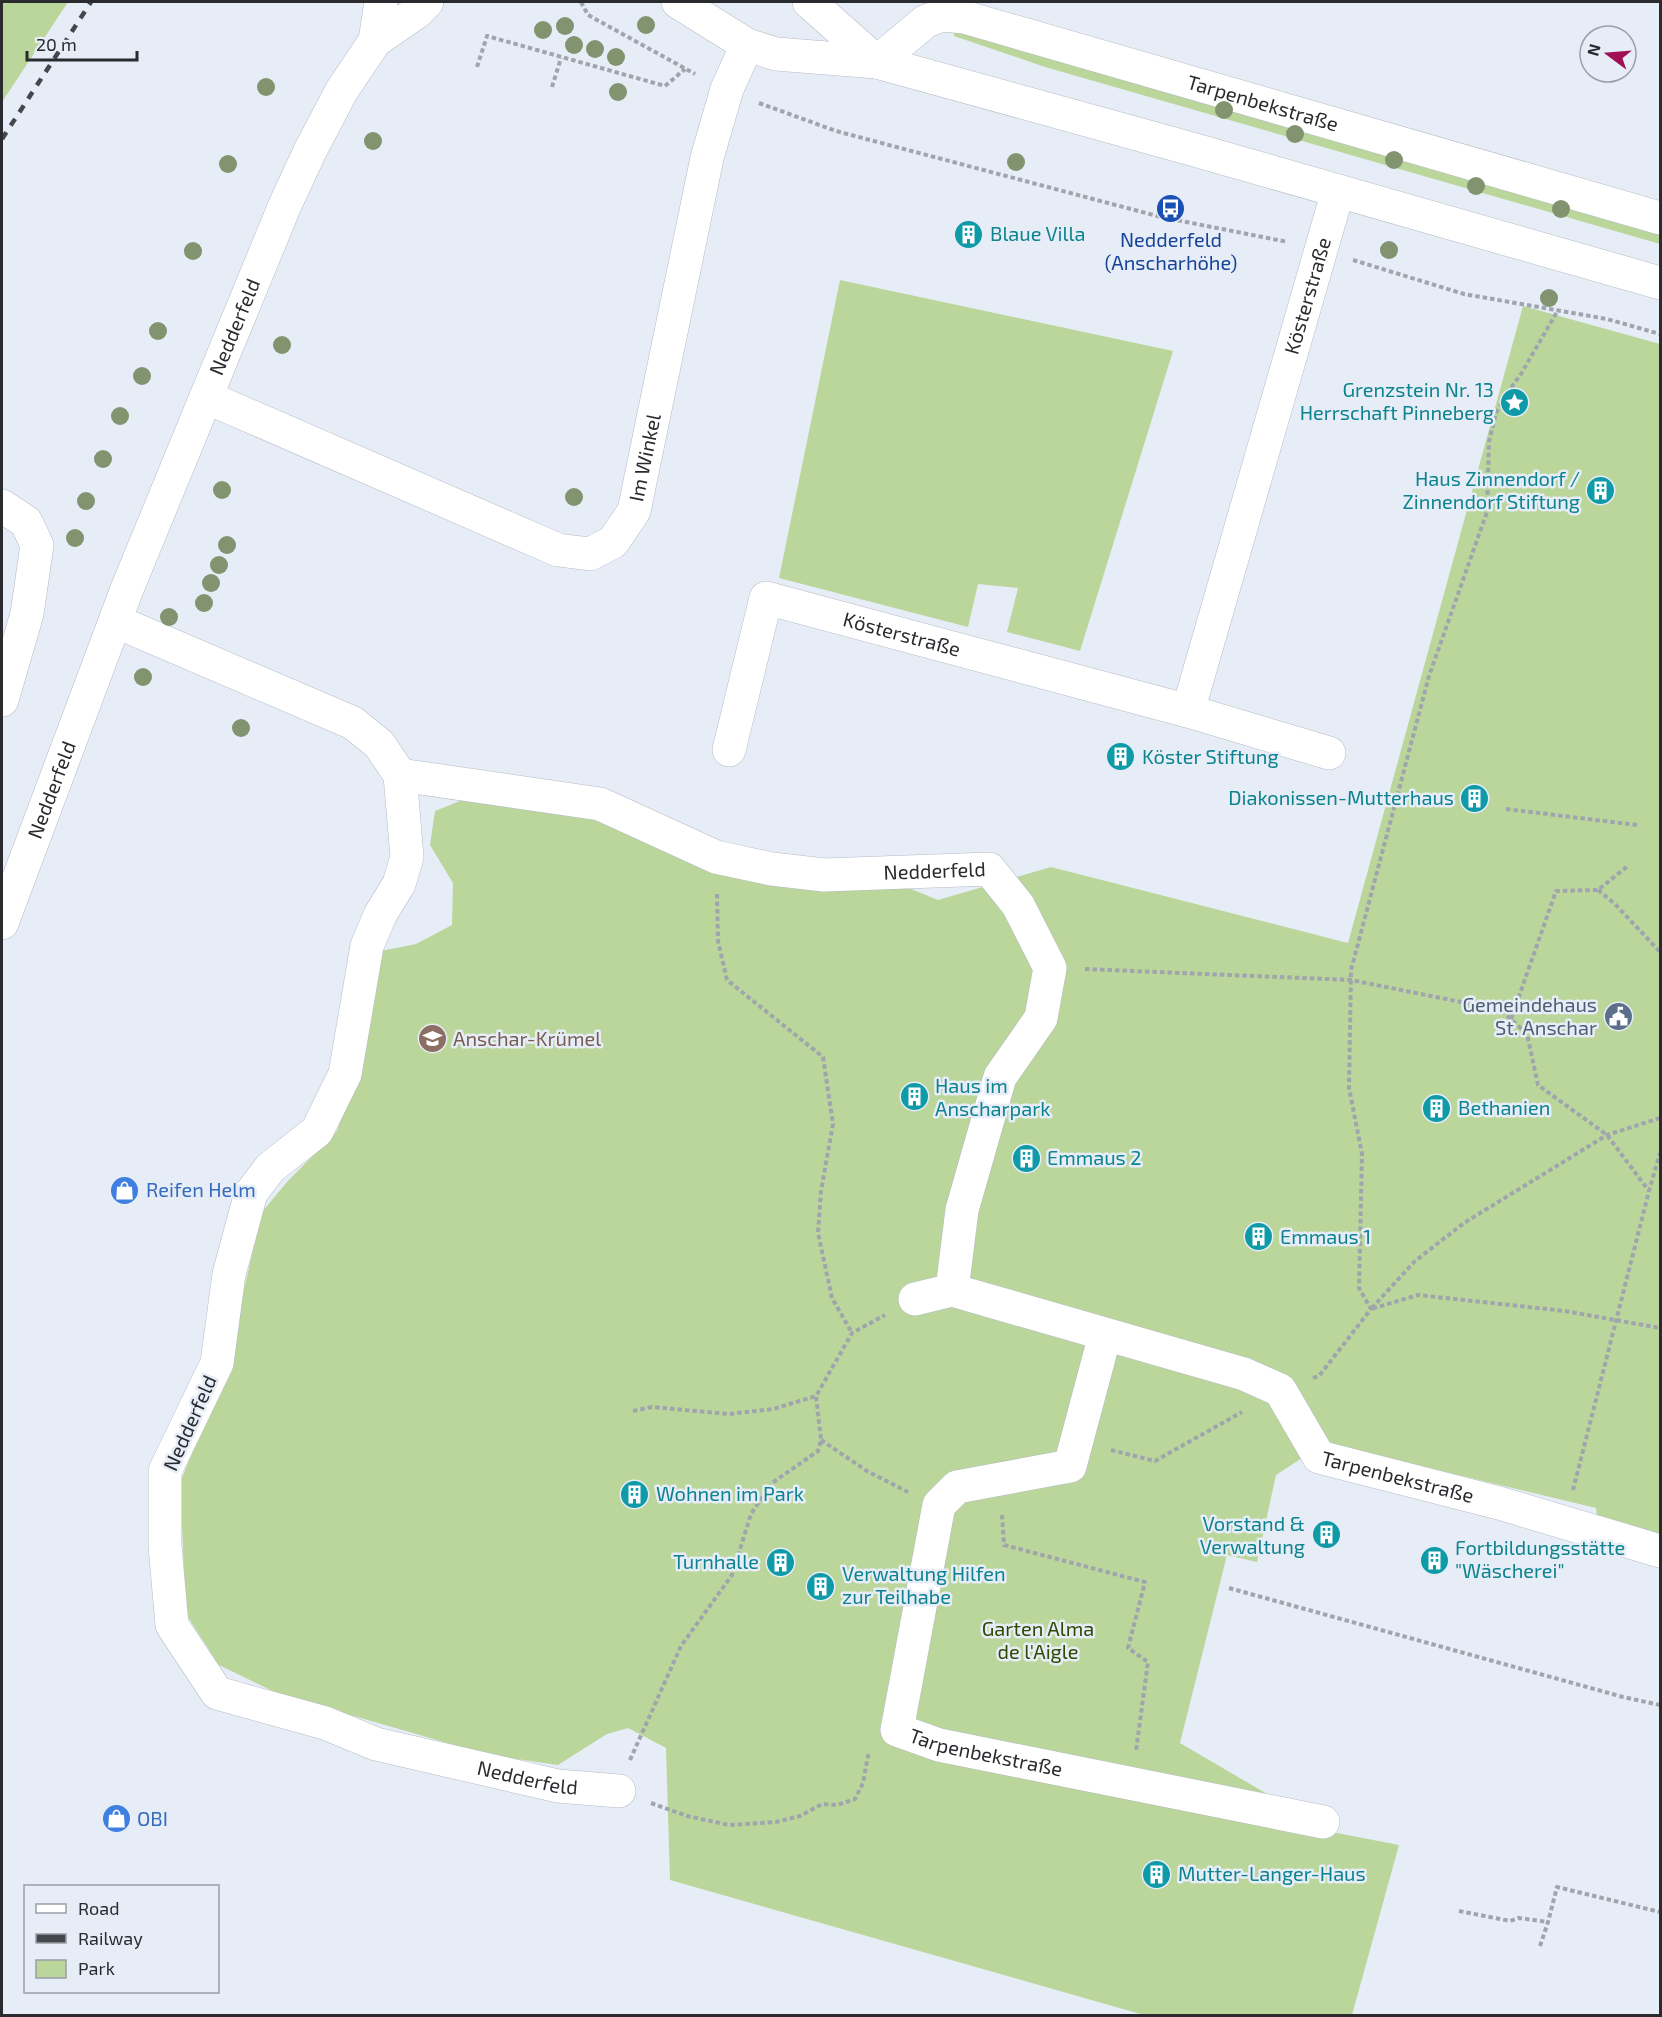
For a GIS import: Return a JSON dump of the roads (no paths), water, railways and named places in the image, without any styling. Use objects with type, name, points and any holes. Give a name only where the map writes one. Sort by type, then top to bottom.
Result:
[{"type":"street","name":"Nedderfeld","points":[[375,41],[381,2]]},
{"type":"street","points":[[678,2],[747,45],[776,54],[877,62],[1660,283]]},
{"type":"street","points":[[809,2],[877,62]]},
{"type":"street","name":"Nedderfeld","points":[[2,923],[115,621],[310,151],[342,90],[375,41],[430,5]]},
{"type":"street","name":"Tarpenbekstraße","points":[[877,62],[926,21],[943,15],[964,17],[1660,218]]},
{"type":"street","name":"Im Winkel","points":[[206,397],[558,550],[590,554],[613,542],[634,511],[707,158],[720,109],[747,45]]},
{"type":"street","name":"Kösterstraße","points":[[1188,711],[1338,191]]},
{"type":"street","points":[[2,506],[26,522],[37,545],[27,614],[2,700]]},
{"type":"street","name":"Kösterstraße","points":[[729,750],[766,598],[1188,711],[1329,753]]},
{"type":"street","name":"Nedderfeld","points":[[115,621],[353,723],[379,744],[400,775],[407,857],[399,884],[380,915],[367,946],[345,1074],[317,1131],[270,1168],[251,1193],[229,1274],[217,1363],[165,1470],[165,1546],[172,1625],[217,1693],[325,1723],[376,1744],[558,1786],[619,1791]]},
{"type":"street","name":"Nedderfeld","points":[[400,775],[600,804],[716,856],[772,869],[824,875],[990,869],[1018,905],[1050,968],[1041,1018],[1000,1077],[962,1210],[952,1290]]},
{"type":"street","points":[[915,1299],[952,1290],[1105,1335]]},
{"type":"street","name":"Tarpenbekstraße","points":[[1323,1822],[939,1744],[897,1730],[939,1505],[957,1487],[1070,1466],[1105,1335],[1244,1374],[1280,1390],[1319,1457],[1499,1503],[1660,1551]]},
{"type":"railway","points":[[2,139],[91,2]]},
{"type":"place","name":"Nedderfeld (Anscharhöhe)","points":[[1171,209]]},
{"type":"place","name":"Blaue Villa","points":[[969,234]]},
{"type":"place","name":"Grenzstein Nr. 13 Herrschaft Pinneberg","points":[[1515,402]]},
{"type":"place","name":"Haus Zinnendorf / Zinnendorf Stiftung","points":[[1601,491]]},
{"type":"place","name":"Köster Stiftung","points":[[1121,757]]},
{"type":"place","name":"Diakonissen-Mutterhaus","points":[[1475,798]]},
{"type":"place","name":"Gemeindehaus St. Anschar","points":[[1618,1016]]},
{"type":"place","name":"Anschar-Krümel","points":[[432,1039]]},
{"type":"place","name":"Haus im Anscharpark","points":[[914,1097]]},
{"type":"place","name":"Bethanien","points":[[1437,1108]]},
{"type":"place","name":"Emmaus 2","points":[[1026,1158]]},
{"type":"place","name":"Reifen Helm","points":[[125,1190]]},
{"type":"place","name":"Emmaus 1","points":[[1259,1237]]},
{"type":"place","name":"Wohnen im Park","points":[[635,1494]]},
{"type":"place","name":"Vorstand & Verwaltung","points":[[1326,1535]]},
{"type":"place","name":"Fortbildungsstätte \"Wäscherei\"","points":[[1434,1560]]},
{"type":"place","name":"Turnhalle","points":[[780,1562]]},
{"type":"place","name":"Verwaltung Hilfen zur Teilhabe","points":[[821,1586]]},
{"type":"place","name":"OBI","points":[[116,1819]]},
{"type":"place","name":"Mutter-Langer-Haus","points":[[1157,1874]]},
{"type":"park label","name":"Garten Alma de l'Aigle","points":[[1038,1640]]}]
